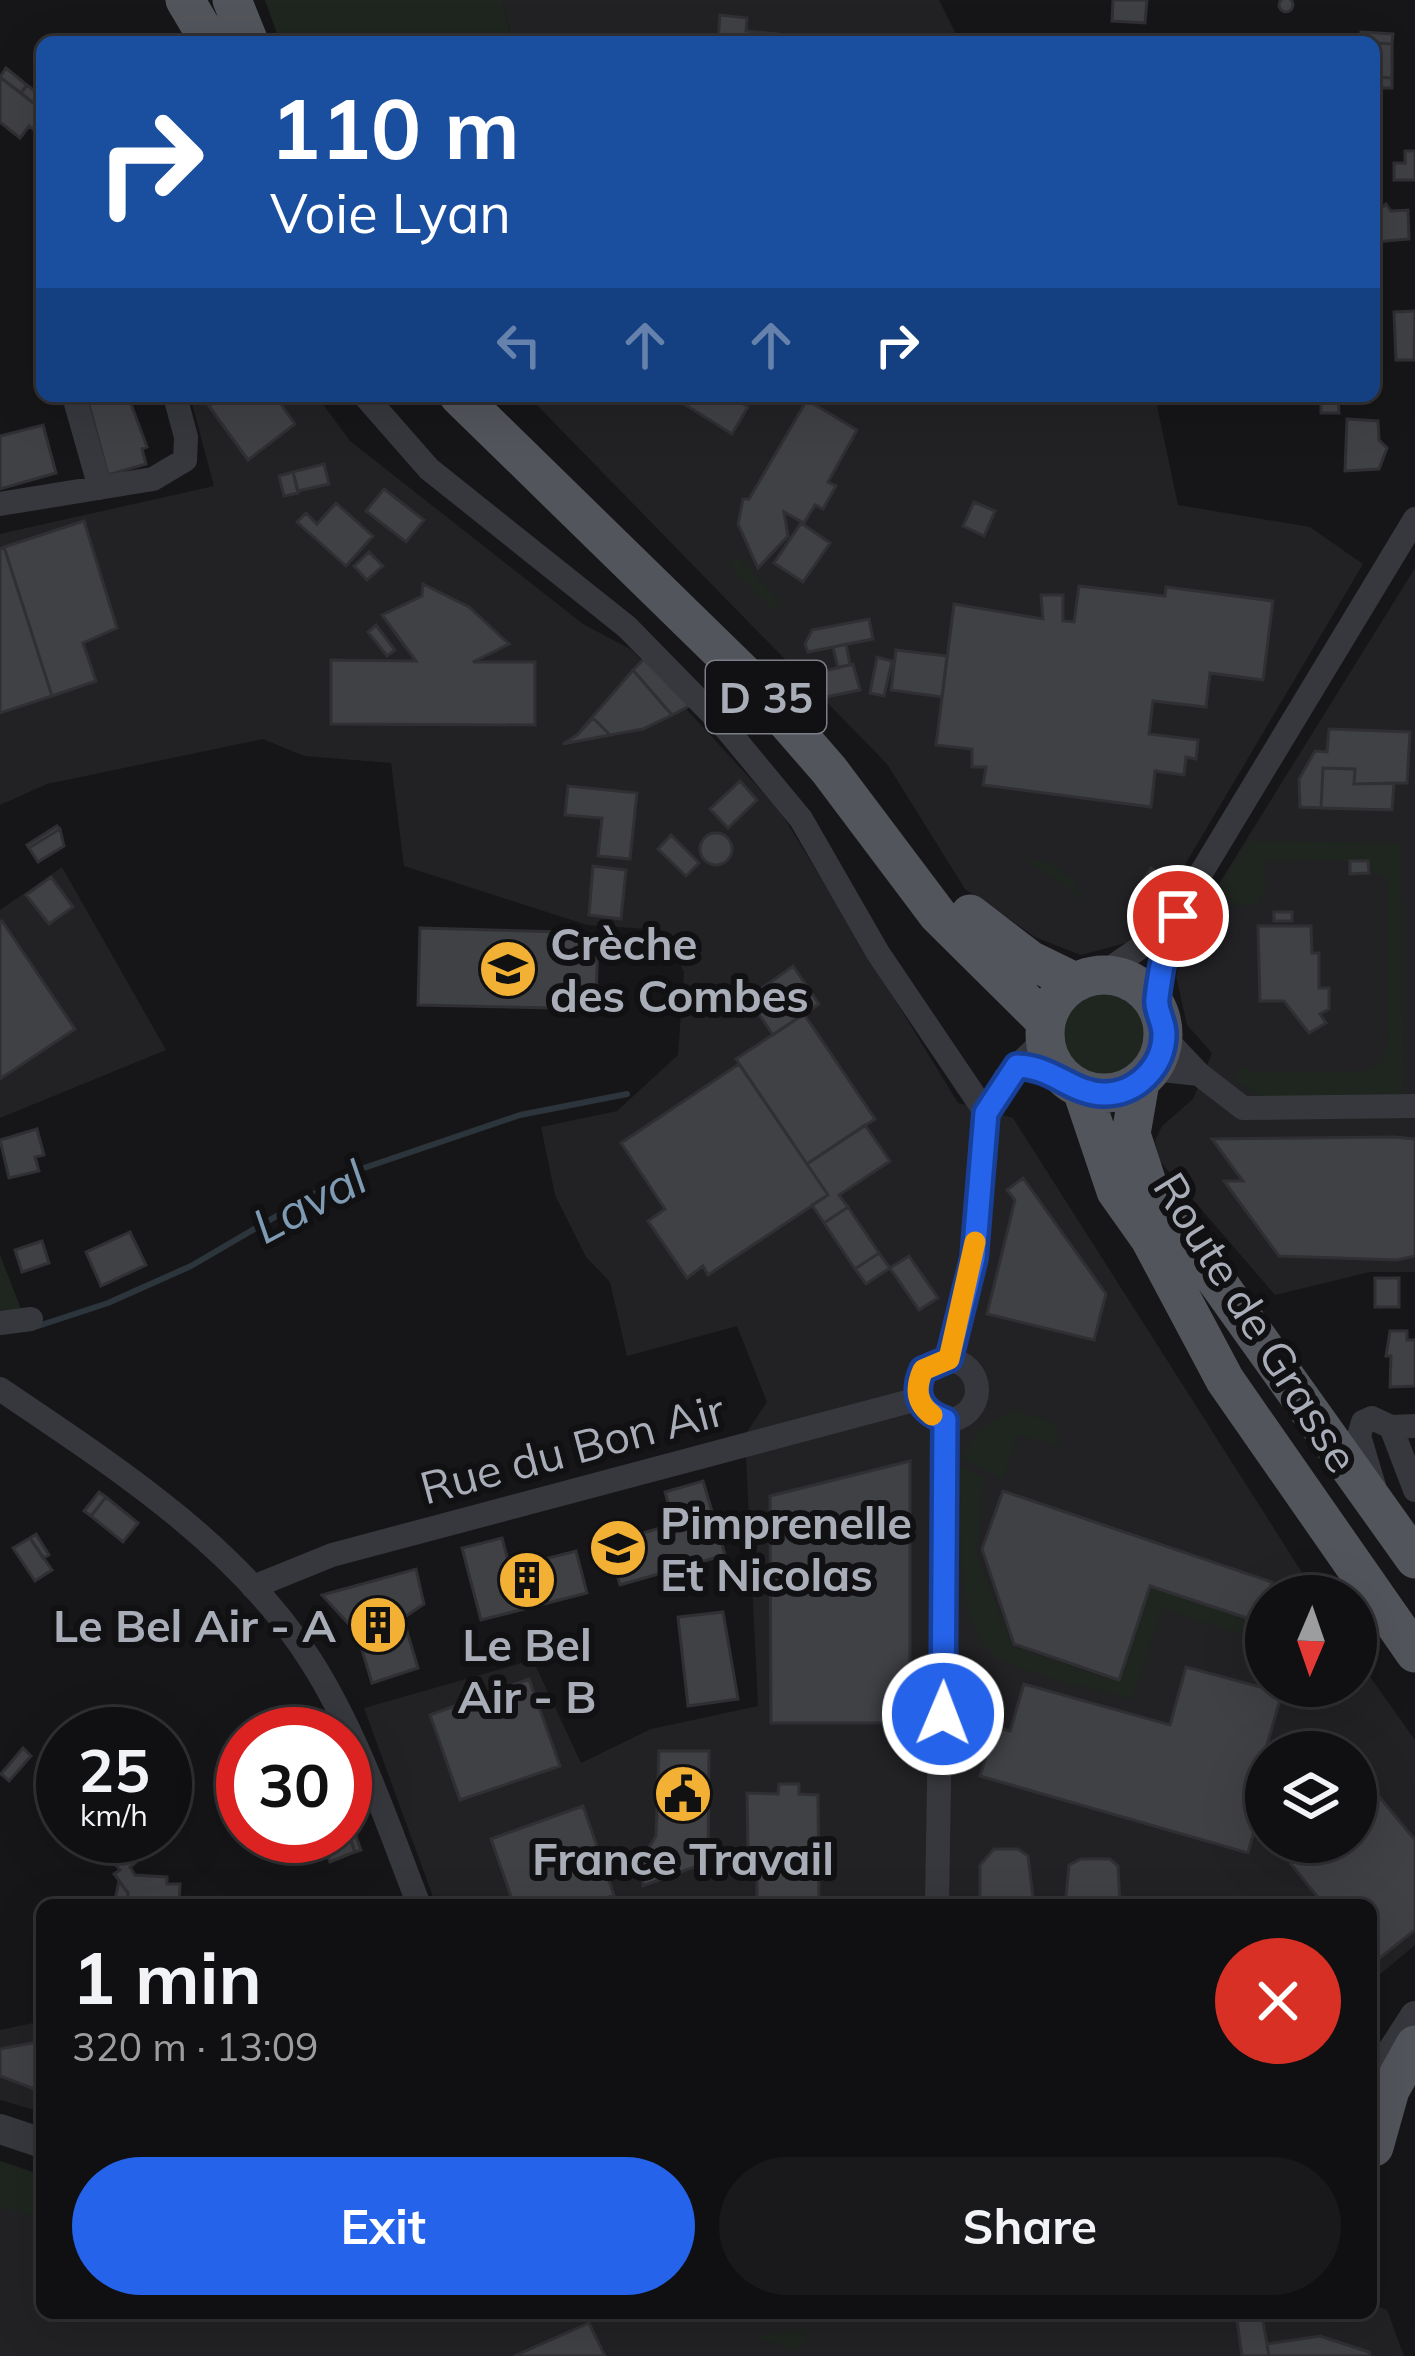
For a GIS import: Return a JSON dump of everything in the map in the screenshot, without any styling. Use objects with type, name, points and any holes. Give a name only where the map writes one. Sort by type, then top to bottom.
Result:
[{"type":"main road","points":[[184,0],[206,36]]},
{"type":"main road","points":[[232,0],[247,36]]},
{"type":"main road","name":"Route de Grasse","points":[[465,402],[756,686],[830,770],[1049,1058],[1116,1191],[1150,1240],[1225,1380],[1415,1653]]},
{"type":"main road","name":"D 35","points":[[499,402],[762,661],[841,752],[947,891],[987,932],[1089,978]]},
{"type":"main road","points":[[1089,978],[1133,982],[1153,1048],[1102,1094],[1049,1058],[1052,1004],[1089,978]]},
{"type":"main road","name":"Route de Grasse","points":[[1153,1048],[1131,1134],[1147,1183],[1399,1501],[1415,1558]]},
{"type":"main road","name":"D 35","points":[[1150,1240],[1415,1604]]},
{"type":"main road","points":[[1377,2133],[1390,2090],[1414,2045]]},
{"type":"street","points":[[76,402],[100,488]]},
{"type":"street","points":[[0,504],[153,479],[185,460],[186,436],[177,402]]},
{"type":"street","points":[[370,402],[429,469],[627,627],[724,727],[802,819],[878,952],[986,1113],[974,1258],[949,1359]]},
{"type":"street","points":[[1415,519],[1174,924],[1153,1048],[1199,1074],[1244,1108],[1415,1106]]},
{"type":"street","points":[[1089,978],[1174,924]]},
{"type":"street","points":[[986,1113],[1049,1058]]},
{"type":"street","points":[[0,1323],[31,1318]]},
{"type":"street","points":[[949,1359],[965,1365],[976,1378],[978,1394],[972,1408],[945,1420],[928,1414],[918,1399],[923,1370],[949,1359]]},
{"type":"street","points":[[0,1389],[162,1505],[253,1587],[309,1658],[342,1716],[417,1899]]},
{"type":"street","name":"Rue du Bon Air","points":[[253,1587],[332,1555],[918,1399]]},
{"type":"street","points":[[937,1899],[945,1420]]},
{"type":"street","points":[[1393,1424],[1399,1501],[1359,1436],[1393,1424]]},
{"type":"street","points":[[1377,2075],[1415,2016]]},
{"type":"street","points":[[1377,2142],[1415,2085]]},
{"type":"street","points":[[0,2129],[36,2141]]},
{"type":"street","points":[[0,2141],[36,2152]]},
{"type":"shaded area","points":[[265,0],[501,0],[511,36],[278,36]]},
{"type":"shaded area","points":[[501,0],[939,0],[957,36],[511,36]]},
{"type":"shaded area","points":[[192,402],[321,402],[350,441],[583,624],[632,650],[780,811],[958,1103],[1013,1118],[1304,1575],[1245,1575],[1245,1707],[1377,1707],[1377,1687],[1415,1740],[1415,1945],[1377,1977],[1377,1899],[434,1899],[372,1730],[372,1707],[368,1707],[533,1660],[581,1763],[651,1729],[758,1706],[745,1435],[767,1402],[737,1326],[627,1356],[610,1282],[586,1257],[555,1195],[541,1127],[617,1111],[678,1055],[684,972],[662,930],[587,925],[404,866],[391,763],[304,756],[263,739],[47,784],[0,805],[0,534],[214,486]]},
{"type":"shaded area","points":[[534,402],[1156,402],[1178,505],[1310,527],[1363,564],[1154,917],[1133,941],[1081,955],[1035,937],[965,889],[887,764]]},
{"type":"shaded area","points":[[736,556],[780,601],[774,611],[728,565]]},
{"type":"shaded area","points":[[1415,568],[1415,1272],[1370,1272],[1275,1295],[1158,1159],[1155,1141],[1162,1126],[1193,1099],[1212,1053],[1187,1025],[1176,976],[1194,924]]},
{"type":"shaded area","points":[[1248,841],[1400,843],[1403,1094],[1259,1097],[1235,1081],[1241,1068],[1260,1073],[1366,1071],[1381,1064],[1389,1040],[1387,879],[1342,860],[1264,861],[1266,891],[1258,903],[1240,907],[1219,889]]},
{"type":"shaded area","points":[[1025,859],[1062,871],[1087,902]]},
{"type":"shaded area","points":[[62,867],[166,1050],[0,1118],[0,910]]},
{"type":"shaded area","points":[[1105,989],[1122,992],[1137,1002],[1147,1017],[1147,1051],[1137,1066],[1122,1076],[1105,1079],[1088,1076],[1073,1066],[1063,1051],[1060,1034],[1063,1017],[1073,1002],[1088,992]]},
{"type":"shaded area","points":[[0,1255],[23,1314],[0,1314]]},
{"type":"shaded area","points":[[1014,1411],[1055,1422],[1060,1446],[1018,1435],[1003,1479],[961,1459],[982,1429]]},
{"type":"shaded area","points":[[960,1466],[984,1477],[977,1554],[1013,1647],[1118,1682],[1150,1586],[1245,1618],[1245,1636],[1162,1608],[1132,1699],[1046,1676],[999,1658],[983,1643],[965,1598]]},
{"type":"shaded area","points":[[36,2022],[36,2110],[0,2100],[0,2030]]},
{"type":"shaded area","points":[[0,2161],[36,2173],[36,2217],[0,2207]]},
{"type":"shaded area","points":[[0,2196],[36,2209],[36,2319],[1377,2319],[1377,2306],[1387,2310],[1404,2356],[0,2356]]},
{"type":"shaded area","points":[[808,2329],[804,2344],[795,2350],[757,2337]]},
{"type":"building","points":[[1113,0],[1147,0],[1145,23],[1112,21]]},
{"type":"building","points":[[1281,0],[1291,0],[1291,10],[1281,10]]},
{"type":"building","points":[[720,15],[747,18],[746,31],[779,34],[779,36],[718,36]]},
{"type":"building","points":[[1361,32],[1393,34],[1392,44],[1380,43],[1380,36],[1361,36]]},
{"type":"building","points":[[1380,43],[1392,44],[1392,78],[1380,77]]},
{"type":"building","points":[[6,68],[27,85],[21,93],[0,77]]},
{"type":"building","points":[[0,77],[36,105],[36,131],[29,126],[20,138],[0,122]]},
{"type":"building","points":[[1380,77],[1392,78],[1392,88],[1380,88]]},
{"type":"building","points":[[27,85],[36,92],[36,105],[21,93]]},
{"type":"building","points":[[1405,151],[1415,151],[1415,180],[1394,180],[1394,163],[1405,163]]},
{"type":"building","points":[[1386,204],[1391,211],[1408,210],[1409,239],[1380,241],[1380,210]]},
{"type":"building","points":[[1415,311],[1414,360],[1396,360],[1394,312]]},
{"type":"building","points":[[88,402],[130,402],[147,447],[142,449],[146,464],[108,475]]},
{"type":"building","points":[[215,402],[279,402],[295,424],[248,460],[209,406]]},
{"type":"building","points":[[681,402],[740,402],[748,407],[732,434]]},
{"type":"building","points":[[806,402],[857,430],[828,482],[836,486],[823,509],[815,505],[804,523],[784,512],[788,536],[758,568],[738,524],[743,499],[749,499]]},
{"type":"building","points":[[1321,402],[1338,402],[1339,413],[1321,413]]},
{"type":"building","points":[[1347,419],[1378,421],[1379,440],[1387,448],[1379,469],[1345,471]]},
{"type":"building","points":[[43,425],[56,473],[0,489],[0,436]]},
{"type":"building","points":[[324,464],[329,484],[298,491],[293,472]]},
{"type":"building","points":[[293,472],[298,493],[284,496],[279,476]]},
{"type":"building","points":[[384,489],[424,520],[406,542],[366,511]]},
{"type":"building","points":[[974,502],[995,511],[984,536],[963,526]]},
{"type":"building","points":[[336,503],[373,536],[346,566],[297,522],[306,513],[317,524]]},
{"type":"building","points":[[84,521],[117,628],[83,643],[96,681],[52,696],[4,547]]},
{"type":"building","points":[[801,523],[830,543],[803,582],[774,563]]},
{"type":"building","points":[[4,547],[52,696],[0,713],[0,549]]},
{"type":"building","points":[[369,552],[383,566],[367,580],[354,566]]},
{"type":"building","points":[[423,584],[469,607],[509,644],[473,662],[535,662],[535,725],[331,724],[331,660],[416,661],[382,615],[422,596]]},
{"type":"building","points":[[1079,586],[1165,596],[1166,587],[1273,601],[1263,680],[1210,673],[1206,707],[1153,701],[1149,734],[1198,740],[1196,759],[1186,757],[1184,775],[1155,771],[1151,807],[983,785],[986,767],[972,767],[972,749],[936,745],[954,604],[1043,619],[1041,595],[1063,595],[1063,621],[1074,622]]},
{"type":"building","points":[[869,619],[873,639],[808,652],[805,644],[812,630]]},
{"type":"building","points":[[376,625],[395,650],[387,656],[368,632]]},
{"type":"building","points":[[846,644],[850,665],[838,667],[833,647]]},
{"type":"building","points":[[896,650],[947,656],[942,697],[891,690]]},
{"type":"building","points":[[877,657],[892,661],[884,696],[870,693]]},
{"type":"building","points":[[645,658],[691,705],[672,715],[633,670]]},
{"type":"building","points":[[853,664],[860,690],[826,697],[820,672]]},
{"type":"building","points":[[633,670],[672,715],[643,729],[610,735],[593,718],[577,735]]},
{"type":"building","points":[[593,718],[610,735],[563,744],[577,735]]},
{"type":"building","points":[[1329,729],[1410,732],[1407,783],[1354,784],[1355,769],[1323,768],[1321,808],[1300,807],[1299,779],[1315,751],[1327,752]]},
{"type":"building","points":[[1323,768],[1355,769],[1354,784],[1394,783],[1392,810],[1321,808]]},
{"type":"building","points":[[740,781],[757,800],[728,828],[710,809]]},
{"type":"building","points":[[568,786],[637,793],[630,859],[598,856],[602,818],[565,815]]},
{"type":"building","points":[[57,826],[60,829],[29,848],[27,845]]},
{"type":"building","points":[[60,829],[64,846],[38,862],[29,848]]},
{"type":"building","points":[[716,833],[727,838],[732,849],[727,860],[716,865],[705,860],[700,849],[705,838]]},
{"type":"building","points":[[671,835],[699,863],[686,876],[658,849]]},
{"type":"building","points":[[1350,861],[1368,861],[1369,873],[1350,874]]},
{"type":"building","points":[[593,866],[626,870],[621,919],[589,915]]},
{"type":"building","points":[[1151,868],[1163,876],[1157,885],[1145,877]]},
{"type":"building","points":[[51,877],[73,907],[49,924],[26,895]]},
{"type":"building","points":[[1274,912],[1292,912],[1292,921],[1274,921]]},
{"type":"building","points":[[0,922],[75,1029],[0,1079]]},
{"type":"building","points":[[1258,926],[1311,926],[1312,953],[1319,953],[1319,988],[1329,988],[1329,1009],[1320,1014],[1326,1023],[1309,1033],[1284,1001],[1260,1001]]},
{"type":"building","name":"Crèche des Combes","points":[[420,928],[598,933],[596,1009],[418,1005]]},
{"type":"building","points":[[793,966],[819,1004],[773,1035],[748,998]]},
{"type":"building","points":[[804,1014],[875,1119],[807,1164],[736,1059]]},
{"type":"building","points":[[739,1064],[828,1195],[708,1275],[703,1266],[687,1278],[648,1221],[665,1209],[621,1143]]},
{"type":"building","points":[[865,1125],[890,1161],[839,1195],[848,1207],[824,1223],[812,1205],[828,1195],[807,1164]]},
{"type":"building","points":[[37,1129],[44,1155],[35,1157],[39,1171],[9,1178],[0,1140]]},
{"type":"building","points":[[1212,1139],[1415,1139],[1415,1256],[1397,1260],[1279,1256],[1224,1181],[1243,1181]]},
{"type":"building","points":[[1023,1178],[1106,1294],[1094,1340],[987,1314],[1015,1200],[1007,1190]]},
{"type":"building","points":[[848,1207],[879,1253],[855,1269],[824,1223]]},
{"type":"building","points":[[130,1232],[146,1265],[101,1286],[86,1252]]},
{"type":"building","points":[[42,1241],[49,1263],[22,1272],[15,1250]]},
{"type":"building","points":[[879,1253],[890,1268],[866,1284],[855,1269]]},
{"type":"building","points":[[909,1256],[938,1298],[919,1310],[890,1268]]},
{"type":"building","points":[[1375,1278],[1399,1278],[1399,1307],[1375,1307]]},
{"type":"building","points":[[1390,1331],[1407,1331],[1407,1340],[1415,1340],[1415,1386],[1390,1387],[1391,1356],[1386,1356]]},
{"type":"building","points":[[910,1461],[910,1723],[771,1723],[770,1496]]},
{"type":"building","points":[[703,1481],[725,1555],[620,1585],[608,1543],[674,1524],[665,1492]]},
{"type":"building","points":[[1003,1491],[1251,1575],[1245,1575],[1245,1617],[1150,1586],[1119,1680],[1014,1644],[982,1549]]},
{"type":"building","points":[[99,1492],[106,1497],[91,1516],[84,1511]]},
{"type":"building","points":[[106,1497],[138,1523],[123,1542],[91,1516]]},
{"type":"building","points":[[36,1534],[49,1555],[43,1558],[30,1538]]},
{"type":"building","points":[[30,1538],[52,1570],[35,1581],[13,1548]]},
{"type":"building","name":"Le Bel Air - B","points":[[502,1538],[510,1568],[576,1551],[587,1593],[481,1620],[462,1548]]},
{"type":"building","name":"Le Bel Air - A","points":[[416,1569],[424,1604],[403,1618],[418,1668],[372,1683],[357,1633],[322,1595]]},
{"type":"building","points":[[723,1612],[738,1699],[688,1706],[678,1617]]},
{"type":"building","points":[[1186,1667],[1245,1683],[1245,1707],[1278,1707],[1271,1731],[1245,1731],[1245,1852],[980,1776],[995,1727],[1010,1731],[1024,1684],[1170,1725]]},
{"type":"building","points":[[529,1679],[560,1766],[460,1800],[430,1715]]},
{"type":"building","points":[[23,1748],[31,1756],[9,1781],[1,1774]]},
{"type":"building","name":"France Travail","points":[[659,1751],[709,1751],[708,1862],[643,1886],[642,1859],[656,1836]]},
{"type":"building","points":[[779,1784],[799,1784],[799,1794],[818,1795],[819,1899],[757,1899],[757,1852],[748,1852],[747,1793],[778,1794]]},
{"type":"building","points":[[1377,1794],[1415,1840],[1415,1930],[1377,1960],[1377,1899],[1319,1899],[1291,1864],[1377,1863]]},
{"type":"building","points":[[583,1806],[614,1895],[512,1899],[491,1839]]},
{"type":"building","points":[[994,1849],[1018,1849],[1028,1856],[1033,1899],[980,1899],[980,1865]]},
{"type":"building","points":[[1081,1859],[1110,1859],[1118,1866],[1120,1899],[1066,1899],[1069,1865]]},
{"type":"building","points":[[114,1863],[135,1863],[130,1867],[135,1875],[167,1877],[167,1884],[180,1884],[179,1899],[128,1899],[114,1874],[120,1870]]},
{"type":"building","points":[[119,1881],[128,1899],[115,1899]]},
{"type":"building","points":[[36,2042],[36,2090],[0,2076],[0,2049]]},
{"type":"building","points":[[1263,2319],[1269,2356],[1242,2356],[1237,2320]]},
{"type":"building","points":[[589,2323],[605,2356],[514,2356]]},
{"type":"building","points":[[1320,2336],[1370,2356],[1269,2356],[1267,2344]]},
{"type":"waterway","name":"Laval","points":[[38,1326],[108,1303],[191,1266],[352,1172],[520,1115],[627,1094]]},
{"type":"slow traffic","points":[[932,1415],[918,1399],[917,1384],[923,1370],[949,1359],[975,1242]]},
{"type":"place","name":"Crèche des Combes","points":[[508,969]]},
{"type":"place","name":"Pimprenelle Et Nicolas","points":[[618,1548]]},
{"type":"place","name":"Le Bel Air - B","points":[[527,1580]]},
{"type":"place","name":"Le Bel Air - A","points":[[378,1625]]},
{"type":"place","name":"France Travail","points":[[683,1794]]},
{"type":"route","points":[[943,1714],[945,1420],[928,1414],[918,1399],[917,1384],[923,1370],[949,1359],[974,1258],[986,1113],[995,1092],[1017,1066],[1058,1073],[1082,1090],[1102,1094],[1122,1091],[1153,1070],[1164,1036],[1156,1004],[1178,916]]}]
